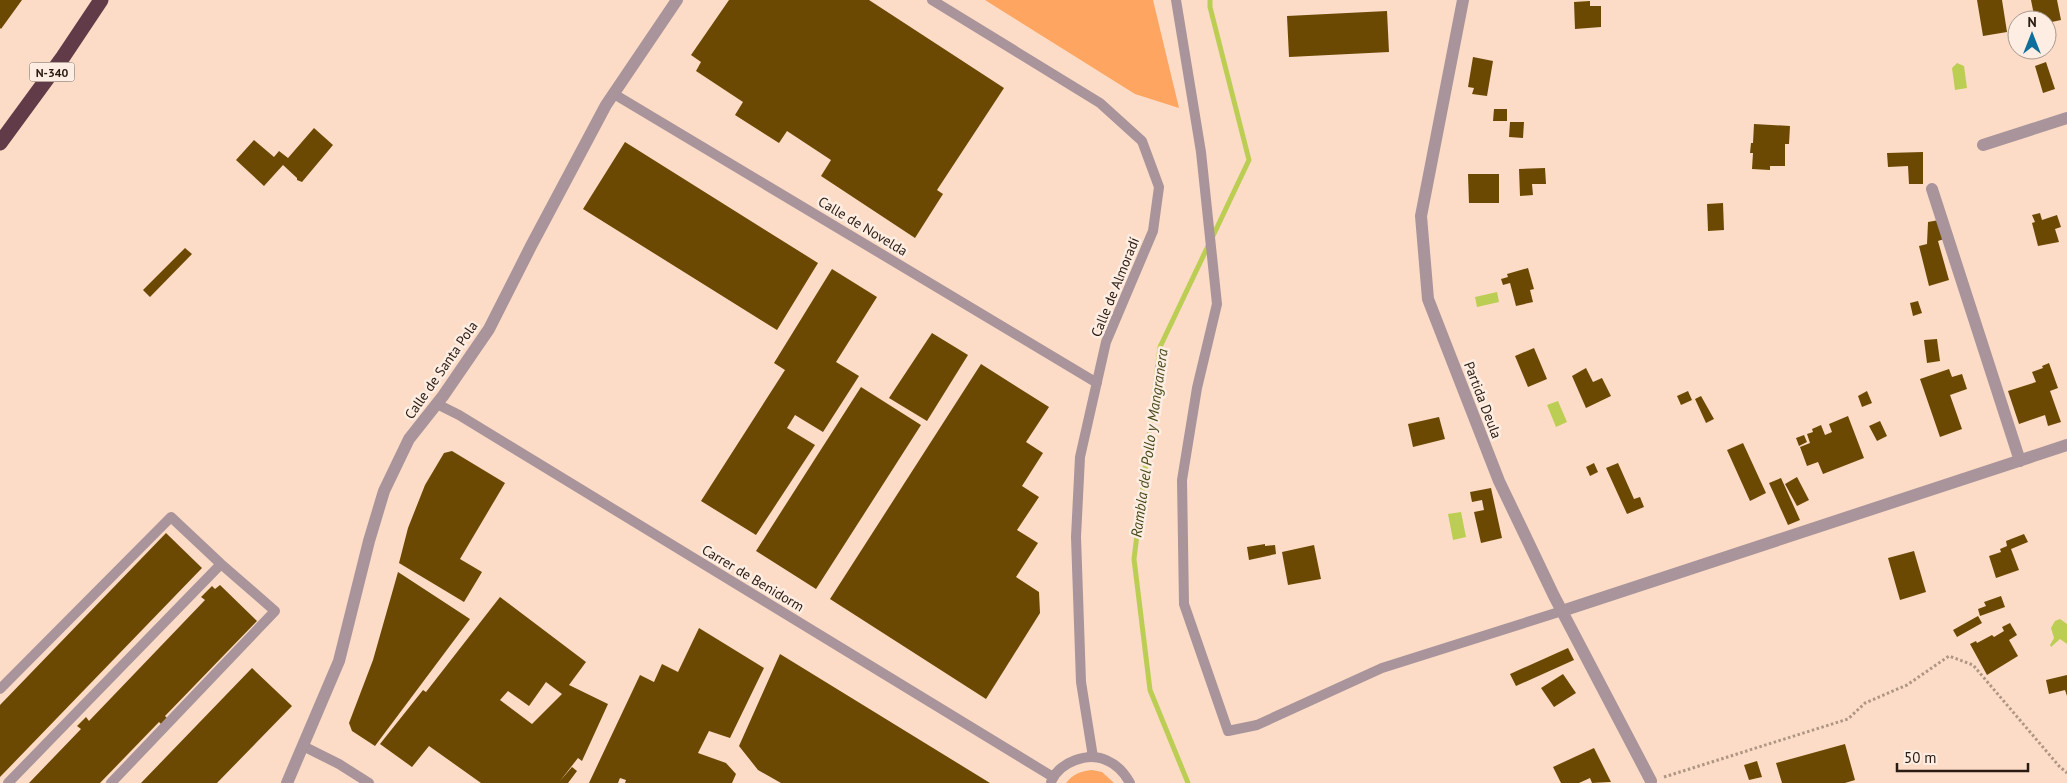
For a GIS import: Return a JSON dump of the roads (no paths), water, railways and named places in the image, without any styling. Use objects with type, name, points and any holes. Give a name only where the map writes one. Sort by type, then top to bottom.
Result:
[{"type":"highway","name":"N-340","points":[[0,143],[101,0]]},
{"type":"street","name":"Calle de Santa Pola","points":[[287,783],[339,661],[369,541],[384,491],[409,439],[437,404],[489,329],[536,237],[614,94],[677,0]]},
{"type":"street","name":"Partida Deula","points":[[1463,0],[1421,216],[1428,299],[1499,481],[1562,611],[1651,782]]},
{"type":"street","points":[[1983,145],[2067,118]]},
{"type":"street","points":[[1932,190],[2020,461]]},
{"type":"street","points":[[1562,611],[2067,446]]},
{"type":"lane","name":"Calle de Almoradí","points":[[932,0],[1100,103],[1142,141],[1159,187],[1153,231],[1106,342],[1080,457],[1076,537],[1082,682],[1094,757]]},
{"type":"lane","points":[[1176,0],[1201,152],[1217,304],[1197,388],[1182,480],[1184,604],[1228,731],[1257,725],[1382,668],[1562,611]]},
{"type":"lane","name":"Calle de Novelda","points":[[614,94],[1097,383]]},
{"type":"lane","name":"Carrer de Benidorm","points":[[437,404],[459,415],[1052,780]]},
{"type":"lane","points":[[0,688],[171,516],[221,564],[275,611],[111,783]]},
{"type":"lane","points":[[8,783],[221,564]]},
{"type":"lane","points":[[303,746],[339,764],[369,783]]},
{"type":"lane","points":[[1052,780],[1059,770],[1072,761],[1094,757],[1108,761],[1125,774],[1130,783]]},
{"type":"waterway","name":"Rambla del Pollo y Mangranera","points":[[1210,0],[1210,7],[1249,160],[1212,238]]},
{"type":"waterway","name":"Rambla del Pollo y Mangranera","points":[[1188,783],[1150,690],[1134,559],[1160,347],[1208,246]]}]
